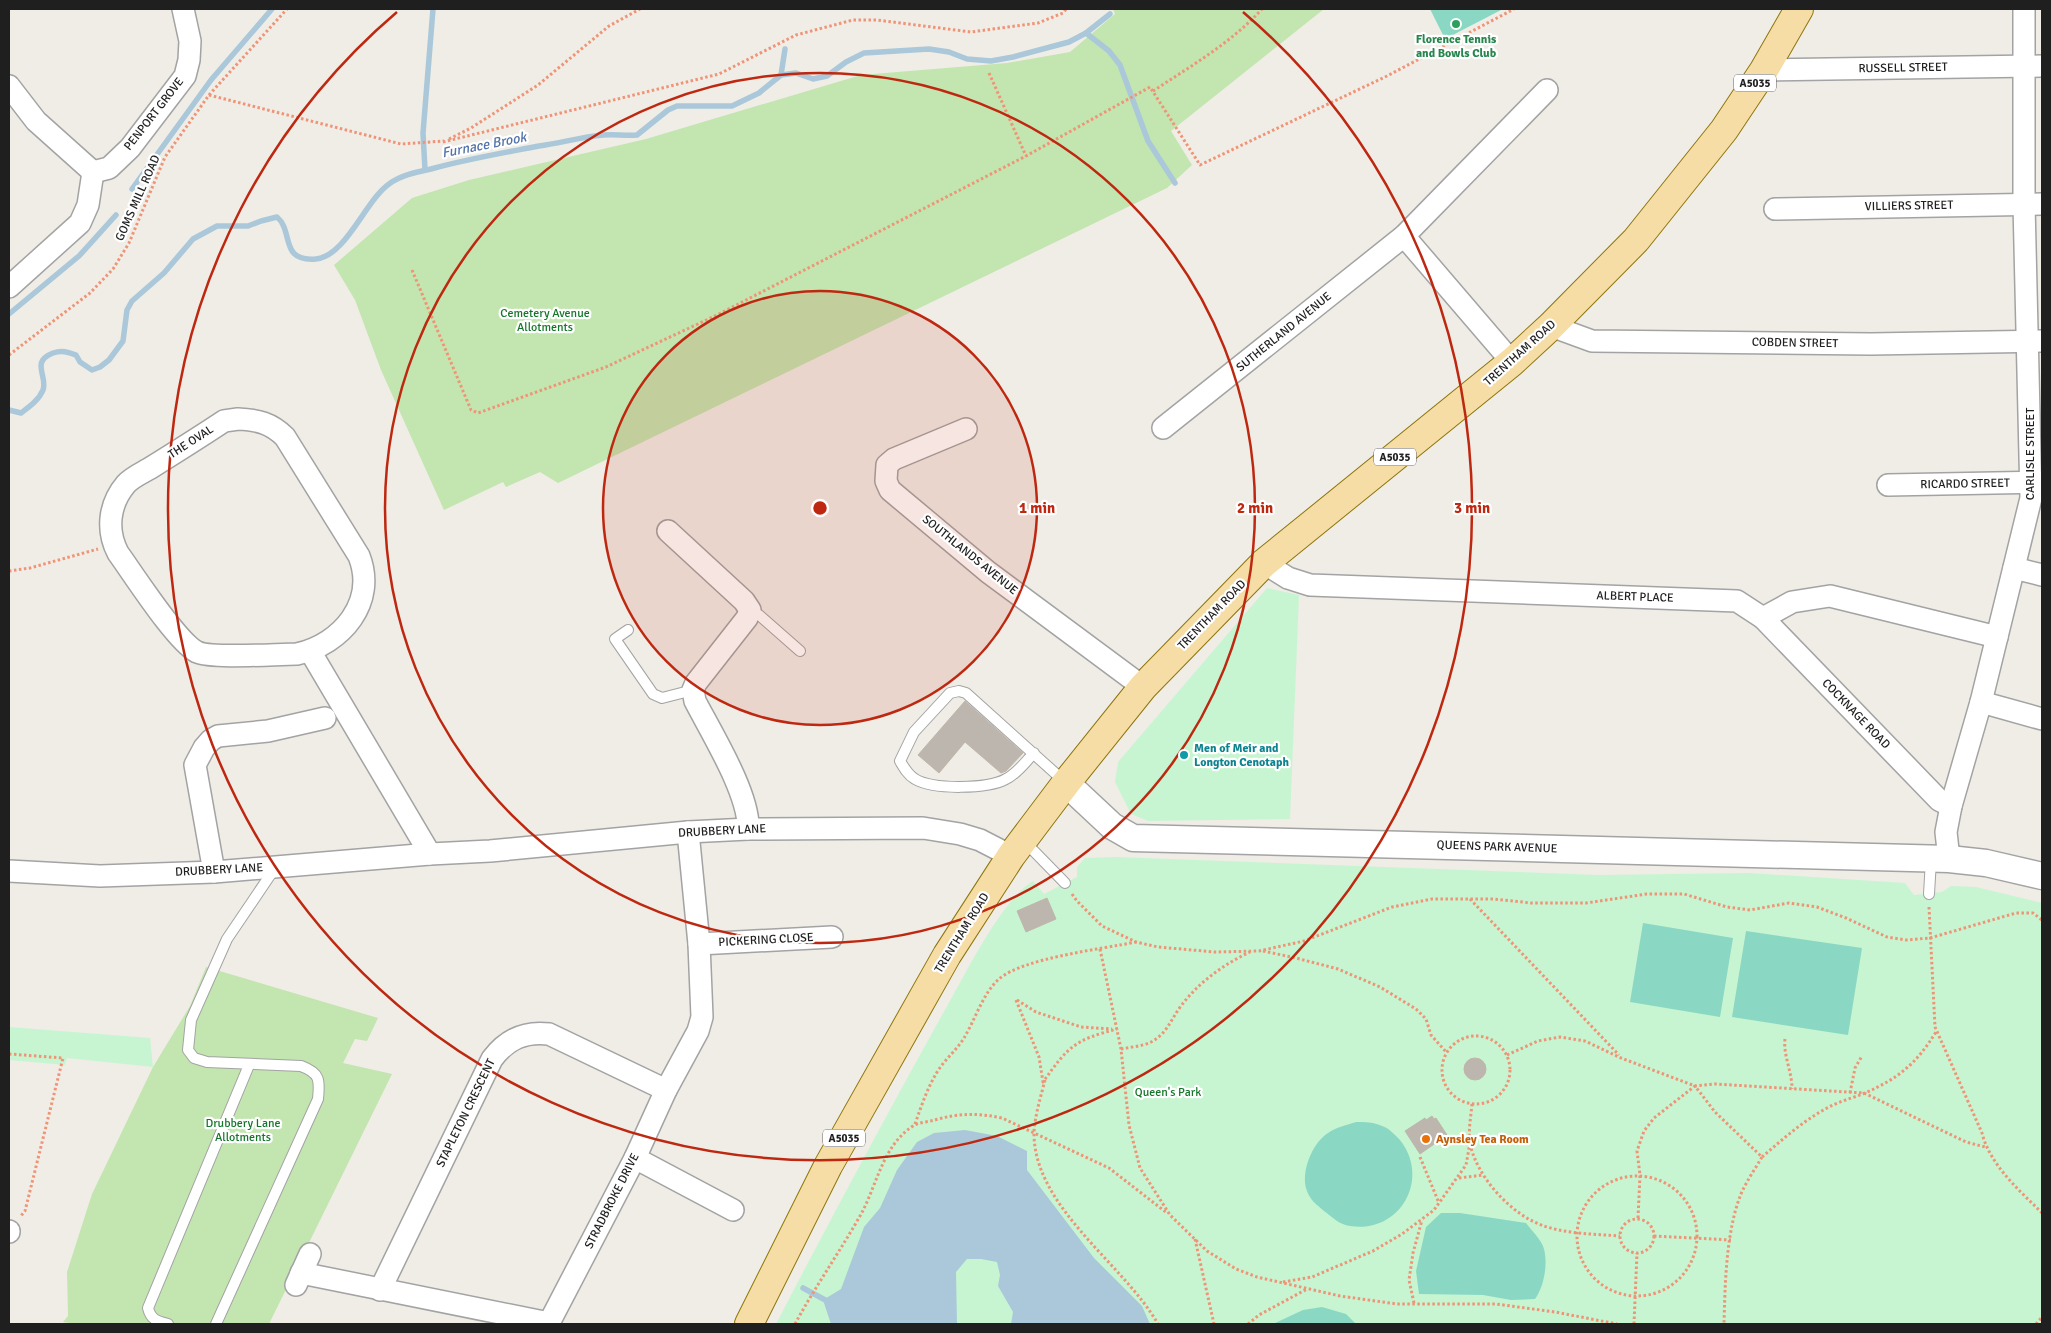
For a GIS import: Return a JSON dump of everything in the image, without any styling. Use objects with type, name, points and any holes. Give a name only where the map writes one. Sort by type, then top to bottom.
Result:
[{"type":"main road","name":"TRENTHAM ROAD","points":[[749,1324],[828,1166],[947,955],[1017,848],[1066,782],[1143,687],[1264,562],[1512,362],[1551,326],[1636,240],[1724,130],[1764,70],[1799,9]]},
{"type":"street","name":"PENPORT GROVE","points":[[93,172],[109,168],[130,148],[185,76],[189,60],[190,41],[183,9]]},
{"type":"street","name":"CARLISLE STREET","points":[[1940,859],[1951,806],[1981,702],[2037,482],[2033,66],[2024,9]]},
{"type":"street","name":"RUSSELL STREET","points":[[1764,70],[2033,66]]},
{"type":"street","points":[[9,86],[36,121],[93,172],[88,205],[80,223],[9,287]]},
{"type":"street","name":"SUTHERLAND AVENUE","points":[[1163,428],[1404,236],[1547,90]]},
{"type":"street","name":"VILLIERS STREET","points":[[1775,209],[2033,204]]},
{"type":"street","points":[[1404,236],[1512,362]]},
{"type":"street","name":"COBDEN STREET","points":[[1551,326],[1592,341],[1871,344],[2036,341]]},
{"type":"street","name":"THE OVAL","points":[[256,420],[271,426],[285,437],[359,556],[365,577],[360,604],[348,622],[333,639],[310,651],[297,654],[212,655],[198,652],[178,635],[114,545],[111,534],[112,511],[116,500],[127,483],[224,421],[256,420]]},
{"type":"street","name":"SOUTHLANDS AVENUE","points":[[966,429],[894,458],[886,465],[886,481],[890,490],[988,572],[1143,687]]},
{"type":"street","name":"RICARDO STREET","points":[[1888,486],[2037,482]]},
{"type":"street","points":[[668,531],[744,601],[750,610],[747,618],[696,683],[693,690],[695,701],[742,794],[749,819],[748,829]]},
{"type":"street","name":"ALBERT PLACE","points":[[1264,562],[1288,578],[1310,585],[1737,601],[1763,618]]},
{"type":"street","points":[[2014,568],[2042,575]]},
{"type":"street","points":[[1763,618],[1792,602],[1830,596],[1997,637]]},
{"type":"street","name":"COCKNAGE ROAD","points":[[1763,618],[1939,800],[1951,806]]},
{"type":"street","points":[[310,651],[430,854]]},
{"type":"street","points":[[1981,702],[2042,719]]},
{"type":"street","points":[[214,872],[195,765],[199,756],[211,740],[218,736],[268,731],[296,717],[325,718]]},
{"type":"street","name":"QUEENS PARK AVENUE","points":[[1066,782],[1112,826],[1133,838],[1940,859]]},
{"type":"street","name":"DRUBBERY LANE","points":[[9,870],[100,876],[214,872],[430,854],[490,851],[688,832],[748,829],[923,828],[960,834],[1017,848]]},
{"type":"street","name":"STRADBROKE DRIVE","points":[[310,1254],[298,1280],[380,1290],[551,1324],[635,1158],[666,1090],[698,1031],[702,1017],[699,944],[688,832]]},
{"type":"street","points":[[1940,859],[1986,863],[2042,876]]},
{"type":"street","name":"PICKERING CLOSE","points":[[699,944],[832,938]]},
{"type":"street","name":"STAPLETON CRESCENT","points":[[380,1290],[492,1058],[509,1041],[535,1032],[549,1034],[666,1090]]},
{"type":"street","points":[[635,1158],[734,1210]]},
{"type":"lane","points":[[750,610],[759,615],[800,651]]},
{"type":"lane","points":[[628,630],[615,639],[653,694],[662,698],[693,690]]},
{"type":"lane","points":[[1034,752],[1013,776],[995,784],[979,786],[937,785],[915,779],[905,770],[900,761],[914,732],[950,693],[959,690],[966,693],[1034,752],[1066,782]]},
{"type":"lane","points":[[1017,848],[1065,883]]},
{"type":"lane","points":[[1929,894],[1940,859]]},
{"type":"lane","points":[[216,1324],[318,1099],[319,1087],[317,1076],[312,1070],[301,1066],[207,1062],[194,1058],[188,1050],[187,1044],[191,1020],[227,939],[276,867]]},
{"type":"lane","points":[[168,1324],[155,1320],[150,1316],[148,1308],[249,1065]]},
{"type":"path","name":"GOMS MILL ROAD","points":[[9,355],[90,293],[113,270],[128,243],[165,157],[209,95],[287,9]]},
{"type":"path","points":[[443,142],[471,128],[538,85],[609,26],[640,9]]},
{"type":"path","points":[[209,95],[401,144],[443,142],[719,74],[796,34],[852,20],[877,20],[971,32],[1038,23],[1063,13],[1066,9]]},
{"type":"path","points":[[1153,91],[1219,48],[1247,26],[1262,9]]},
{"type":"path","points":[[412,270],[470,410],[478,413],[606,367],[709,319],[1026,156],[1150,87],[1200,165],[1387,76],[1514,9]]},
{"type":"path","points":[[989,73],[1026,156]]},
{"type":"path","points":[[9,571],[30,568],[114,545]]},
{"type":"path","points":[[1065,883],[1077,902],[1102,926],[1136,942],[1158,947],[1216,952],[1259,951],[1338,969],[1380,987],[1402,999],[1421,1014],[1426,1019],[1431,1035],[1447,1053]]},
{"type":"path","points":[[1259,951],[1304,941],[1392,907],[1432,899],[1494,899],[1531,903],[1586,903],[1647,894],[1684,894],[1727,907],[1750,910],[1789,903],[1817,906],[1887,937],[1906,940],[1930,938],[1969,925],[2016,913],[2033,913],[2042,920]]},
{"type":"path","points":[[1929,894],[1936,1032],[1982,1133],[1985,1147],[2012,1183],[2042,1213]]},
{"type":"path","points":[[1470,899],[1621,1058]]},
{"type":"path","points":[[915,1124],[936,1073],[955,1052],[969,1030],[982,1002],[999,979],[1016,969],[1045,960],[1136,942]]},
{"type":"path","points":[[1100,949],[1121,1049],[1129,1125],[1140,1168],[1170,1215]]},
{"type":"path","points":[[1121,1049],[1151,1042],[1162,1035],[1171,1024],[1180,1007],[1192,993],[1233,959],[1252,951]]},
{"type":"path","points":[[1045,1080],[1043,1082],[1039,1057],[1016,1000],[1036,1012],[1081,1027],[1117,1029]]},
{"type":"path","points":[[1117,1029],[1089,1036],[1070,1048],[1054,1065],[1045,1080],[1034,1132],[1038,1158],[1048,1187],[1104,1258],[1148,1305],[1158,1324]]},
{"type":"path","points":[[1724,1324],[1725,1283],[1731,1240],[1741,1194],[1762,1158],[1804,1122],[1830,1106],[1864,1094],[1899,1076],[1924,1051],[1936,1032]]},
{"type":"path","points":[[1482,1037],[1492,1040],[1507,1055],[1510,1067],[1509,1079],[1504,1090],[1496,1099],[1485,1104],[1472,1104],[1461,1101],[1452,1095],[1446,1086],[1442,1075],[1443,1064],[1447,1053],[1462,1040],[1482,1037]]},
{"type":"path","points":[[1507,1055],[1538,1041],[1560,1037],[1585,1041],[1621,1058],[1695,1086],[1715,1084],[1864,1094],[1966,1142],[1985,1147]]},
{"type":"path","points":[[1785,1039],[1784,1048],[1792,1074],[1792,1089]]},
{"type":"path","points":[[9,1054],[63,1058],[25,1211],[9,1232]]},
{"type":"path","points":[[1850,1093],[1855,1068],[1862,1056]]},
{"type":"path","points":[[1695,1086],[1715,1112],[1762,1158]]},
{"type":"path","points":[[1638,1218],[1640,1175],[1637,1151],[1644,1131],[1654,1118],[1695,1086]]},
{"type":"path","points":[[1277,1282],[1312,1277],[1373,1251],[1402,1234],[1434,1210],[1466,1165],[1470,1143],[1472,1104]]},
{"type":"path","points":[[795,1324],[860,1216],[885,1159],[900,1136],[915,1124],[949,1116],[984,1114],[1002,1118],[1110,1168],[1170,1215],[1207,1250],[1236,1269],[1257,1277],[1340,1296],[1397,1304],[1496,1304],[1555,1312],[1617,1324]]},
{"type":"path","points":[[1470,1143],[1475,1160],[1483,1175],[1505,1201],[1523,1216],[1543,1226],[1577,1233],[1620,1236]]},
{"type":"path","points":[[1420,1157],[1440,1203]]},
{"type":"path","points":[[1458,1178],[1483,1175]]},
{"type":"path","points":[[1640,1175],[1663,1181],[1682,1195],[1694,1214],[1697,1238],[1695,1253],[1688,1267],[1678,1280],[1665,1289],[1651,1294],[1635,1296],[1617,1292],[1600,1283],[1587,1269],[1579,1252],[1577,1233],[1580,1215],[1590,1198],[1604,1185],[1622,1177],[1640,1175]]},
{"type":"path","points":[[1638,1218],[1650,1224],[1654,1236],[1652,1244],[1646,1251],[1637,1253],[1627,1250],[1620,1241],[1620,1236],[1623,1225],[1632,1219],[1638,1218]]},
{"type":"path","points":[[1414,1303],[1409,1280],[1412,1253],[1422,1219]]},
{"type":"path","points":[[1654,1236],[1731,1240]]},
{"type":"path","points":[[1195,1239],[1214,1324]]},
{"type":"path","points":[[1634,1324],[1637,1253]]},
{"type":"path","points":[[1248,1324],[1259,1315],[1308,1289]]},
{"type":"path","points":[[2036,1324],[2042,1317]]},
{"type":"green space","name":"Cemetery Avenue Allotments","points":[[1113,9],[1324,9],[1171,131],[1192,165],[1167,188],[558,483],[540,472],[506,487],[503,482],[444,510],[381,370],[355,300],[334,265],[412,198],[469,180],[646,139],[861,75],[1007,63],[1070,52],[1115,14]]},
{"type":"green space","name":"Florence Tennis and Bowls Club","points":[[1430,9],[1503,9],[1445,39]]},
{"type":"green space","points":[[1267,588],[1299,595],[1290,819],[1148,821],[1131,814],[1115,782],[1118,762]]},
{"type":"green space","name":"Queen's Park","points":[[1116,857],[1599,875],[1749,873],[1905,883],[1914,895],[1942,892],[1951,886],[1976,887],[2042,903],[2042,1324],[776,1324],[903,1086],[997,920],[1021,890],[1033,881],[1044,894],[1077,877],[1077,867],[1085,858]]},
{"type":"green space","points":[[1643,923],[1733,938],[1720,1017],[1630,1002]]},
{"type":"green space","points":[[1746,931],[1862,948],[1848,1035],[1732,1017]]},
{"type":"green space","name":"Drubbery Lane Allotments","points":[[206,967],[378,1018],[367,1041],[355,1039],[343,1063],[392,1074],[269,1324],[75,1324],[63,1322],[68,1316],[67,1272],[92,1194],[153,1067],[190,1006]]},
{"type":"green space","points":[[9,1027],[150,1038],[153,1067],[67,1058],[65,1065],[9,1060]]},
{"type":"green space","points":[[1356,1122],[1376,1124],[1392,1132],[1400,1140],[1409,1155],[1412,1171],[1411,1186],[1405,1201],[1396,1213],[1383,1221],[1368,1226],[1350,1226],[1336,1220],[1312,1200],[1305,1184],[1306,1167],[1317,1144],[1331,1131]]},
{"type":"green space","points":[[1441,1213],[1460,1213],[1526,1223],[1541,1242],[1545,1255],[1543,1282],[1535,1299],[1511,1300],[1483,1295],[1419,1294],[1416,1271],[1426,1227]]},
{"type":"green space","points":[[1322,1307],[1346,1314],[1356,1324],[1273,1324],[1303,1310]]},
{"type":"water","points":[[965,1130],[997,1136],[1027,1151],[1027,1170],[1094,1258],[1142,1306],[1150,1324],[1011,1324],[1013,1312],[998,1286],[1000,1275],[997,1262],[967,1259],[956,1272],[957,1324],[831,1324],[823,1300],[841,1289],[864,1227],[880,1208],[897,1170],[917,1142],[934,1133]]},
{"type":"building","points":[[965,701],[1023,753],[1006,771],[1001,773],[965,742],[939,773],[918,755]]},
{"type":"building","points":[[1047,898],[1056,919],[1026,932],[1017,911]]},
{"type":"building","points":[[1475,1058],[1483,1061],[1486,1069],[1483,1077],[1475,1080],[1467,1077],[1464,1069],[1467,1061]]},
{"type":"building","name":"Aynsley Tea Room","points":[[1432,1116],[1434,1119],[1436,1118],[1447,1135],[1420,1154],[1405,1131],[1425,1118],[1426,1120]]},
{"type":"waterway","points":[[132,189],[211,80],[272,9]]},
{"type":"waterway","points":[[425,170],[423,133],[433,9]]},
{"type":"waterway","name":"Furnace Brook","points":[[9,410],[21,413],[39,397],[44,385],[41,370],[42,361],[53,353],[65,352],[76,355],[80,362],[92,370],[109,360],[123,341],[127,310],[132,301],[164,273],[193,239],[217,226],[248,226],[277,217],[282,223],[292,251],[304,259],[316,259],[327,256],[337,248],[380,192],[389,184],[409,174],[472,159],[587,137],[637,135],[668,110],[677,106],[732,106],[759,93],[781,75],[796,73],[813,79],[827,76],[846,62],[864,53],[929,49],[949,52],[967,59],[991,61],[1013,57],[1069,42],[1086,33],[1110,14]]},
{"type":"waterway","points":[[1086,33],[1109,51],[1120,65],[1148,141],[1175,183]]},
{"type":"waterway","points":[[781,75],[785,49]]},
{"type":"waterway","points":[[9,314],[79,256],[116,215]]},
{"type":"waterway","points":[[803,1288],[829,1302]]},
{"type":"place","name":"Florence Tennis and Bowls Club","points":[[1456,24]]},
{"type":"place","name":"Men of Meir and Longton Cenotaph","points":[[1184,755]]},
{"type":"place","name":"Aynsley Tea Room","points":[[1426,1139]]}]
